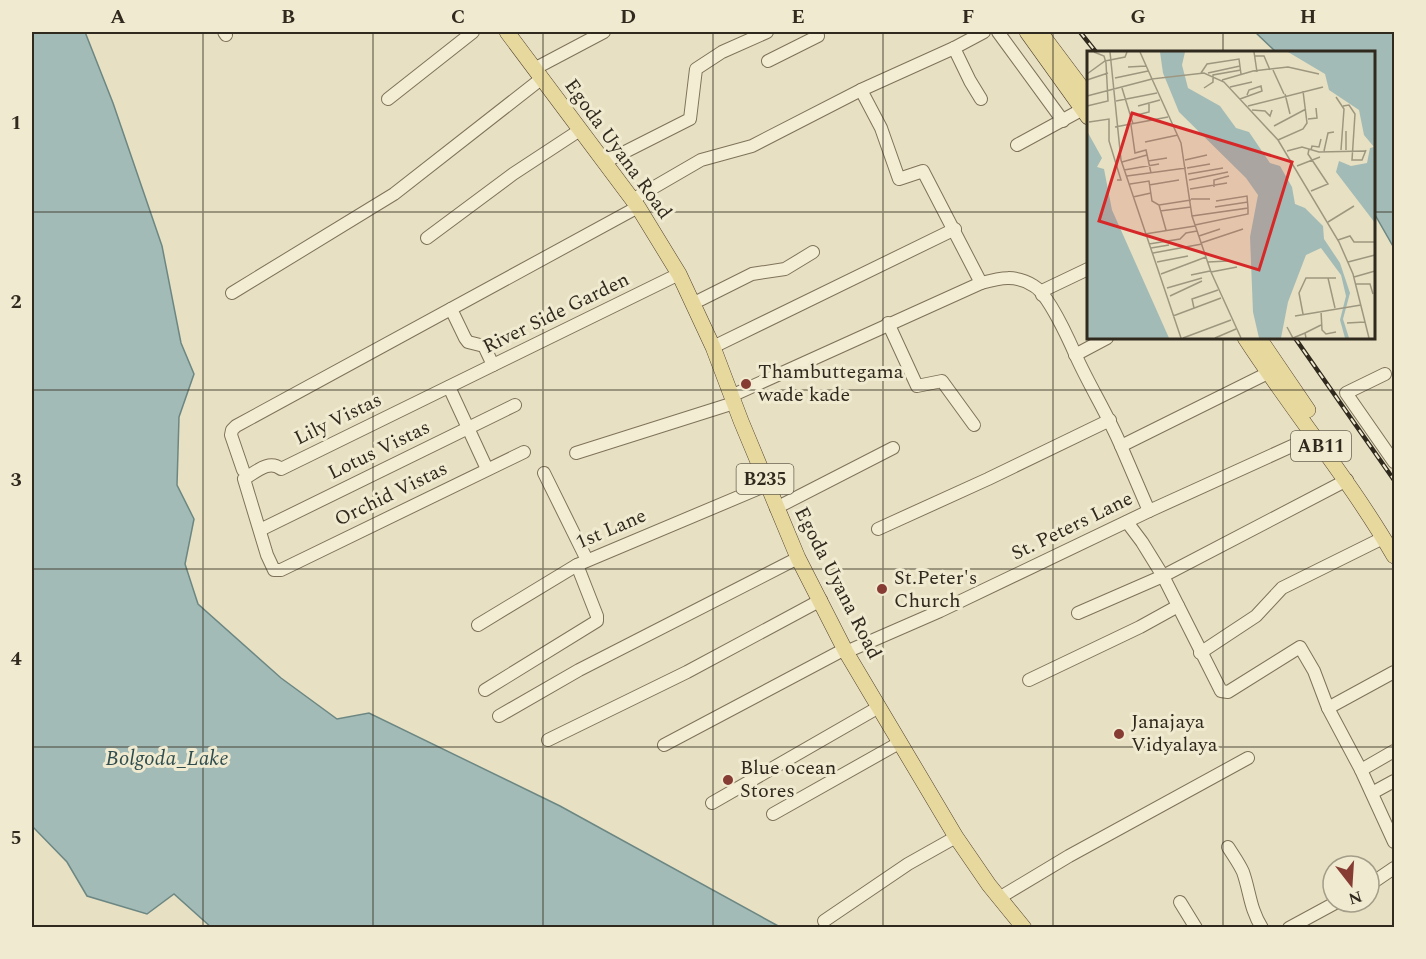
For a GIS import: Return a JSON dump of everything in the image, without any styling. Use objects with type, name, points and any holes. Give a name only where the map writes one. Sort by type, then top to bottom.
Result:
[{"type":"main road","name":"Egoda Uyana Road","points":[[507,32],[635,203],[679,274],[713,347],[798,558],[846,650],[956,837],[999,898],[1024,927]]},
{"type":"main road","points":[[1027,32],[1087,107]]},
{"type":"main road","points":[[1040,32],[1087,107]]},
{"type":"main road","name":"AB11","points":[[1246,339],[1389,538]]},
{"type":"main road","name":"AB11","points":[[1260,339],[1389,538],[1395,556]]},
{"type":"street","points":[[388,99],[473,32]]},
{"type":"street","points":[[232,293],[394,194],[538,74],[604,32]]},
{"type":"street","points":[[605,162],[690,119],[696,69],[722,51],[767,32]]},
{"type":"street","points":[[768,61],[818,36],[815,32]]},
{"type":"street","points":[[260,530],[231,435],[236,426],[451,309],[635,203],[701,160],[752,146],[861,90],[984,32]]},
{"type":"street","points":[[998,32],[1063,121]]},
{"type":"street","points":[[954,48],[981,99]]},
{"type":"street","points":[[861,90],[881,128],[899,179],[923,171],[981,283]]},
{"type":"street","points":[[1017,145],[1087,107]]},
{"type":"street","points":[[427,238],[513,174],[580,130]]},
{"type":"street","points":[[713,347],[955,229]]},
{"type":"street","points":[[694,303],[752,274],[785,268],[813,252]]},
{"type":"street","points":[[1042,295],[1044,291],[1087,270]]},
{"type":"street","name":"River Side Garden","points":[[449,387],[679,274]]},
{"type":"street","points":[[576,453],[733,400],[888,323],[981,283],[1007,276],[1034,286],[1042,295],[1072,345],[1075,355],[1110,420],[1149,511]]},
{"type":"street","points":[[451,309],[465,338],[468,342],[483,346],[493,365]]},
{"type":"street","points":[[888,323],[917,386],[921,387],[936,380],[942,381],[974,425]]},
{"type":"street","points":[[1075,355],[1105,339]]},
{"type":"street","points":[[1121,446],[1268,373]]},
{"type":"street","points":[[1385,374],[1346,393],[1395,462]]},
{"type":"street","points":[[449,387],[487,469]]},
{"type":"street","name":"Lily Vistas","points":[[243,474],[270,464],[281,469],[449,387]]},
{"type":"street","name":"Lotus Vistas","points":[[260,530],[515,405]]},
{"type":"street","points":[[878,529],[1110,420]]},
{"type":"street","name":"St. Peters Lane","points":[[664,745],[846,650],[940,611],[1149,511],[1314,436]]},
{"type":"street","points":[[776,508],[893,448]]},
{"type":"street","name":"Orchid Vistas","points":[[260,530],[274,570],[281,570],[524,452]]},
{"type":"street","points":[[485,690],[597,621],[582,562],[544,473]]},
{"type":"street","points":[[1078,613],[1163,576],[1347,480]]},
{"type":"street","name":"1st Lane","points":[[478,625],[582,562],[767,485]]},
{"type":"street","points":[[1127,522],[1163,576],[1221,691],[1228,692],[1300,648],[1314,671],[1328,708],[1395,842]]},
{"type":"street","points":[[1200,653],[1256,616],[1282,588],[1389,538]]},
{"type":"street","points":[[499,716],[579,670],[798,558]]},
{"type":"street","points":[[548,740],[687,672],[821,600]]},
{"type":"street","points":[[1029,680],[1140,627],[1178,606]]},
{"type":"street","points":[[1328,708],[1395,672]]},
{"type":"street","points":[[712,803],[879,707]]},
{"type":"street","points":[[773,814],[899,743]]},
{"type":"street","points":[[1361,770],[1395,751]]},
{"type":"street","points":[[999,898],[1069,856],[1248,758]]},
{"type":"street","points":[[1372,793],[1395,782]]},
{"type":"street","points":[[824,921],[908,864],[956,837]]},
{"type":"street","points":[[1228,847],[1241,867],[1249,900],[1262,927]]},
{"type":"street","points":[[1180,902],[1196,927]]},
{"type":"street","points":[[1289,927],[1321,910]]},
{"type":"water","name":"Bolgoda_Lake","points":[[32,32],[85,32],[113,103],[162,246],[181,343],[194,374],[179,417],[177,485],[194,519],[185,564],[198,604],[281,678],[337,719],[369,713],[560,806],[780,927],[212,928],[174,894],[147,914],[87,896],[67,862],[32,826]]},
{"type":"water","points":[[1255,32],[1394,32],[1394,248],[1375,215],[1375,51],[1275,51]]},
{"type":"railway","points":[[1080,32],[1095,51]]},
{"type":"railway","points":[[1296,339],[1394,480]]},
{"type":"place","name":"Thambuttegama wade kade","points":[[746,384]]},
{"type":"place","name":"St.Peter's Church","points":[[882,589]]},
{"type":"place","name":"Janajaya Vidyalaya","points":[[1119,734]]},
{"type":"place","name":"Blue ocean Stores","points":[[728,780]]}]
